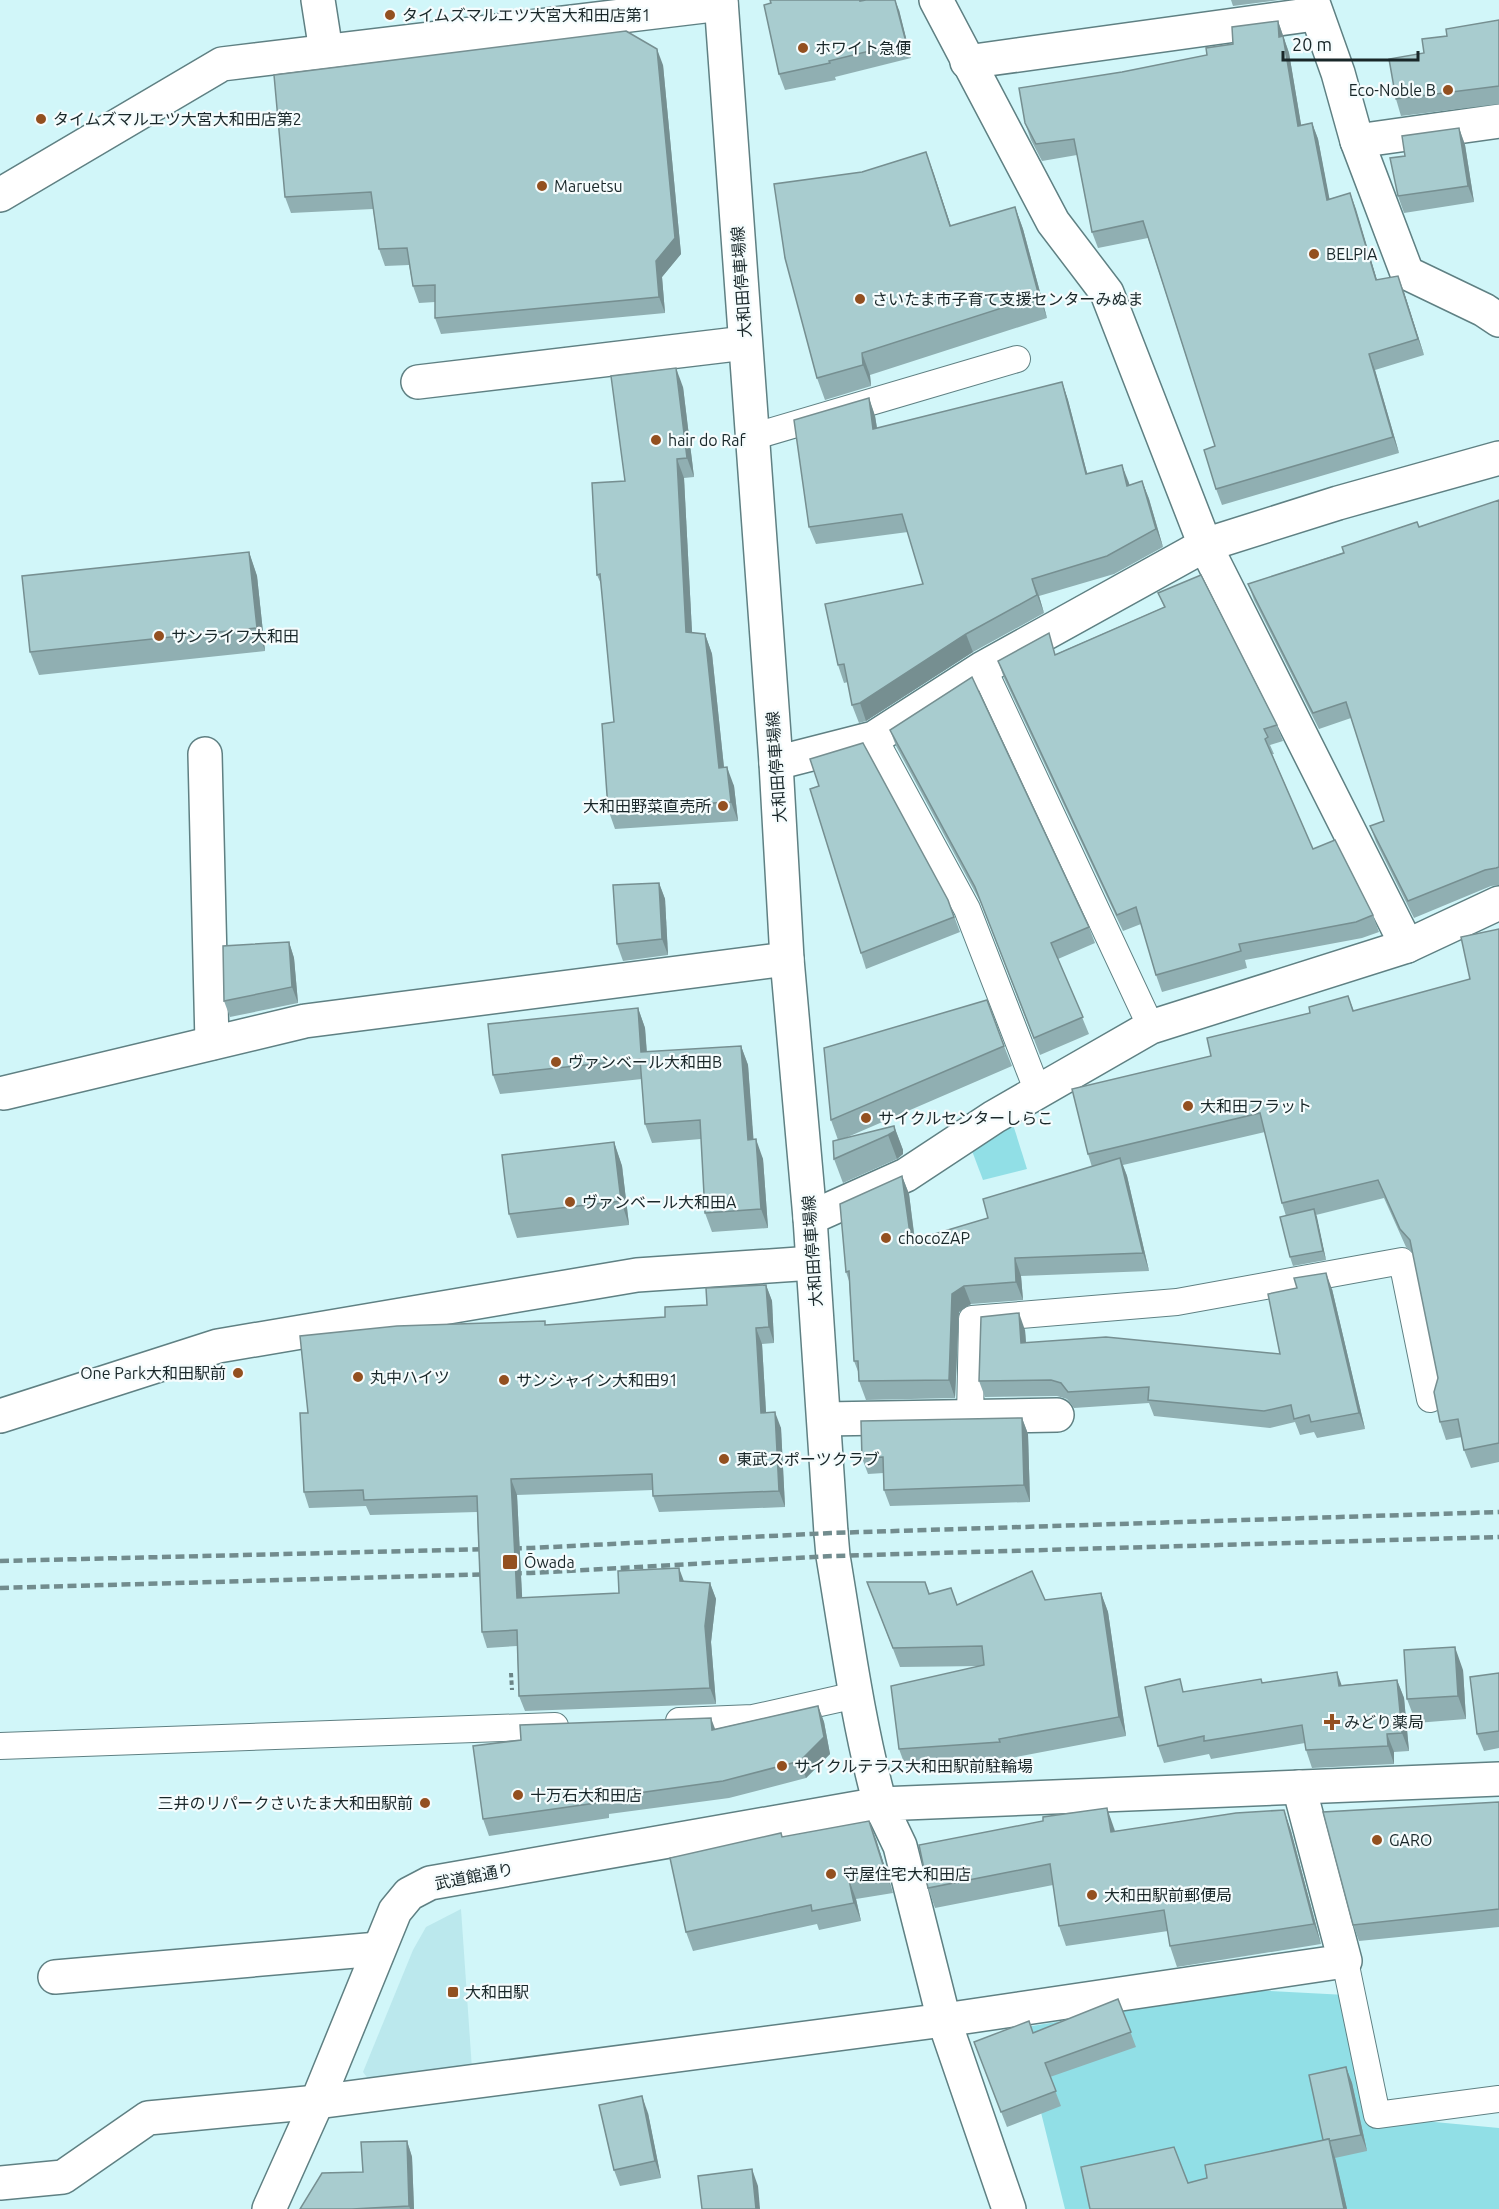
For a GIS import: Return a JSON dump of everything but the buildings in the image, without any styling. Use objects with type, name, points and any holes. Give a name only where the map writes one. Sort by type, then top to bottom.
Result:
[{"type":"street","points":[[318,0],[326,51]]},
{"type":"street","points":[[936,0],[1053,222],[1107,293],[1205,545],[1407,946]]},
{"type":"street","points":[[0,195],[222,64],[721,2]]},
{"type":"street","name":"大和田停車場線","points":[[721,2],[776,763],[787,959],[810,1218],[833,1556],[867,1755],[880,1804],[900,1846],[944,2020],[1009,2209]]},
{"type":"street","points":[[967,62],[1313,7],[1338,73],[1357,141],[1407,273],[1484,310],[1499,320]]},
{"type":"street","points":[[1357,141],[1499,120]]},
{"type":"street","points":[[418,382],[746,343]]},
{"type":"street","points":[[776,763],[874,738],[983,668],[1205,545],[1338,503],[1499,458]]},
{"type":"street","points":[[205,754],[212,1043]]},
{"type":"street","points":[[810,1218],[906,1175],[1038,1092],[1150,1027],[1407,946],[1499,903]]},
{"type":"street","points":[[4,1093],[305,1021],[787,959]]},
{"type":"street","points":[[0,1416],[218,1346],[637,1275],[813,1263]]},
{"type":"street","points":[[824,1419],[1057,1415]]},
{"type":"street","name":"武道館通り","points":[[269,2209],[317,2102],[395,1911],[409,1894],[430,1883],[880,1804],[1499,1779]]},
{"type":"street","points":[[0,2183],[63,2177],[148,2118],[317,2102],[944,2020],[1344,1961],[1299,1787]]},
{"type":"street","points":[[55,1977],[378,1949]]},
{"type":"lane","points":[[752,437],[1017,359]]},
{"type":"lane","points":[[983,668],[1150,1027]]},
{"type":"lane","points":[[874,738],[967,909],[1038,1092]]},
{"type":"lane","points":[[970,1417],[972,1319],[1177,1302],[1402,1261],[1430,1399]]},
{"type":"lane","points":[[650,1722],[753,1718],[856,1695]]},
{"type":"lane","points":[[0,1746],[581,1725]]},
{"type":"lane","points":[[1344,1961],[1377,2115],[1499,2099]]},
{"type":"shaded area","points":[[1011,1118],[1027,1169],[983,1180],[969,1143]]},
{"type":"shaded area","points":[[461,1909],[472,2069],[372,2084],[363,2072],[413,1950],[426,1927]]},
{"type":"shaded area","points":[[1251,1990],[1346,1995],[1370,2116],[1499,2128],[1499,2209],[1065,2209],[1020,2028]]},
{"type":"railway","points":[[0,1561],[531,1548],[831,1533],[1499,1512]]},
{"type":"railway","points":[[0,1588],[530,1573],[833,1556],[1499,1537]]},
{"type":"place","name":"タイムズマルエツ大宮大和田店第1","points":[[390,15]]},
{"type":"place","name":"ホワイト急便","points":[[803,48]]},
{"type":"place","name":"Eco-Noble B","points":[[1448,90]]},
{"type":"place","name":"タイムズマルエツ大宮大和田店第2","points":[[41,119]]},
{"type":"place","name":"Maruetsu","points":[[542,186]]},
{"type":"place","name":"BELPIA","points":[[1314,254]]},
{"type":"place","name":"さいたま市子育て支援センターみぬま","points":[[860,299]]},
{"type":"place","name":"hair do Raf","points":[[656,440]]},
{"type":"place","name":"サンライフ大和田","points":[[159,636]]},
{"type":"place","name":"大和田野菜直売所","points":[[723,806]]},
{"type":"place","name":"ヴァンベール大和田B","points":[[556,1062]]},
{"type":"place","name":"大和田フラット","points":[[1188,1106]]},
{"type":"place","name":"サイクルセンターしらこ","points":[[866,1118]]},
{"type":"place","name":"ヴァンベール大和田A","points":[[570,1202]]},
{"type":"place","name":"chocoZAP","points":[[886,1238]]},
{"type":"place","name":"One Park大和田駅前","points":[[238,1373]]},
{"type":"place","name":"丸中ハイツ","points":[[358,1377]]},
{"type":"place","name":"サンシャイン大和田91","points":[[504,1380]]},
{"type":"place","name":"東武スポーツクラブ","points":[[724,1459]]},
{"type":"place","name":"Ōwada","points":[[510,1562]]},
{"type":"place","name":"みどり薬局","points":[[1332,1722]]},
{"type":"place","name":"サイクルテラス大和田駅前駐輪場","points":[[782,1766]]},
{"type":"place","name":"十万石大和田店","points":[[518,1795]]},
{"type":"place","name":"三井のリパークさいたま大和田駅前","points":[[425,1803]]},
{"type":"place","name":"GARO","points":[[1377,1840]]},
{"type":"place","name":"守屋住宅大和田店","points":[[831,1874]]},
{"type":"place","name":"大和田駅前郵便局","points":[[1092,1895]]},
{"type":"place","name":"大和田駅","points":[[453,1992]]}]
